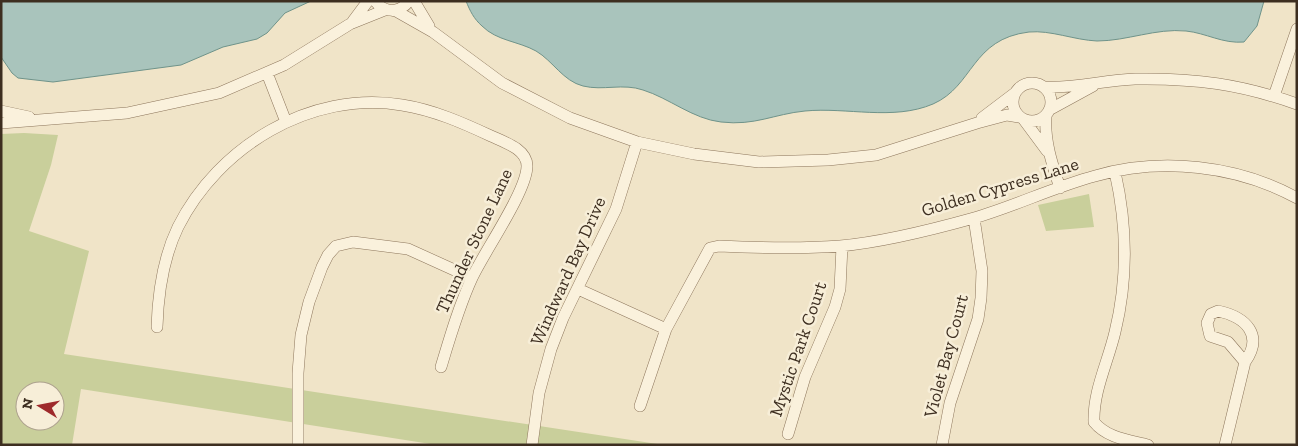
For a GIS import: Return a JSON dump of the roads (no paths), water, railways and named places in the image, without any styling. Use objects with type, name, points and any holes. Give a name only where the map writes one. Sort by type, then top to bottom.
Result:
[{"type":"street","points":[[350,24],[368,1]]},
{"type":"street","points":[[375,1],[433,32],[502,83],[570,118],[637,142],[694,154],[759,162],[828,160],[876,155],[977,122],[1007,115],[1036,121],[1048,112],[1100,84]]},
{"type":"street","points":[[1,123],[127,113],[220,93],[284,65],[350,24],[391,10],[409,1]]},
{"type":"street","points":[[414,1],[433,32]]},
{"type":"street","points":[[1274,96],[1297,29]]},
{"type":"street","points":[[157,327],[160,285],[167,258],[178,228],[194,201],[215,172],[236,152],[286,122],[267,72]]},
{"type":"street","points":[[977,122],[1015,94],[1019,88],[1031,83],[1044,87],[1064,88],[1133,79],[1225,83],[1297,104]]},
{"type":"street","points":[[1044,87],[1051,98],[1045,132],[1048,152],[1060,188]]},
{"type":"street","points":[[1015,94],[1013,106],[1048,152]]},
{"type":"street","name":"Thunder Stone Lane","points":[[286,122],[304,114],[334,108],[363,104],[401,104],[456,120],[517,149],[526,158],[524,179],[472,278],[454,322],[441,367]]},
{"type":"street","points":[[1,111],[36,119]]},
{"type":"street","name":"Windward Bay Drive","points":[[532,445],[539,393],[556,334],[616,210],[637,142]]},
{"type":"street","name":"Golden Cypress Lane","points":[[666,329],[710,248],[720,246],[794,248],[842,246],[912,233],[974,218],[1096,175],[1162,166],[1212,170],[1266,184],[1297,198]]},
{"type":"street","points":[[1115,172],[1124,232],[1124,273],[1115,332],[1096,398],[1094,422],[1100,429],[1110,435],[1148,445]]},
{"type":"street","name":"Violet Bay Court","points":[[942,445],[950,403],[978,319],[981,298],[982,271],[974,218]]},
{"type":"street","points":[[298,445],[298,373],[301,335],[309,302],[322,267],[328,255],[336,246],[353,242],[383,244],[416,252],[472,278]]},
{"type":"street","name":"Mystic Park Court","points":[[788,434],[806,377],[835,307],[840,289],[842,246]]},
{"type":"street","points":[[578,290],[666,329],[640,406]]},
{"type":"street","points":[[1225,445],[1245,362],[1250,355],[1253,337],[1250,328],[1245,323],[1226,313],[1218,312],[1211,314],[1206,323],[1210,336],[1228,342],[1245,362]]},
{"type":"water","points":[[1,1],[311,1],[285,13],[267,33],[257,39],[223,47],[181,65],[53,82],[18,78],[12,73],[1,57]]},
{"type":"water","points":[[466,1],[1264,1],[1257,26],[1244,42],[1222,40],[1186,31],[1164,31],[1097,41],[1046,32],[1029,32],[1010,36],[995,44],[984,53],[947,96],[933,104],[918,109],[886,113],[805,111],[733,123],[701,117],[636,88],[598,88],[576,83],[536,51],[488,31],[474,18]]}]
